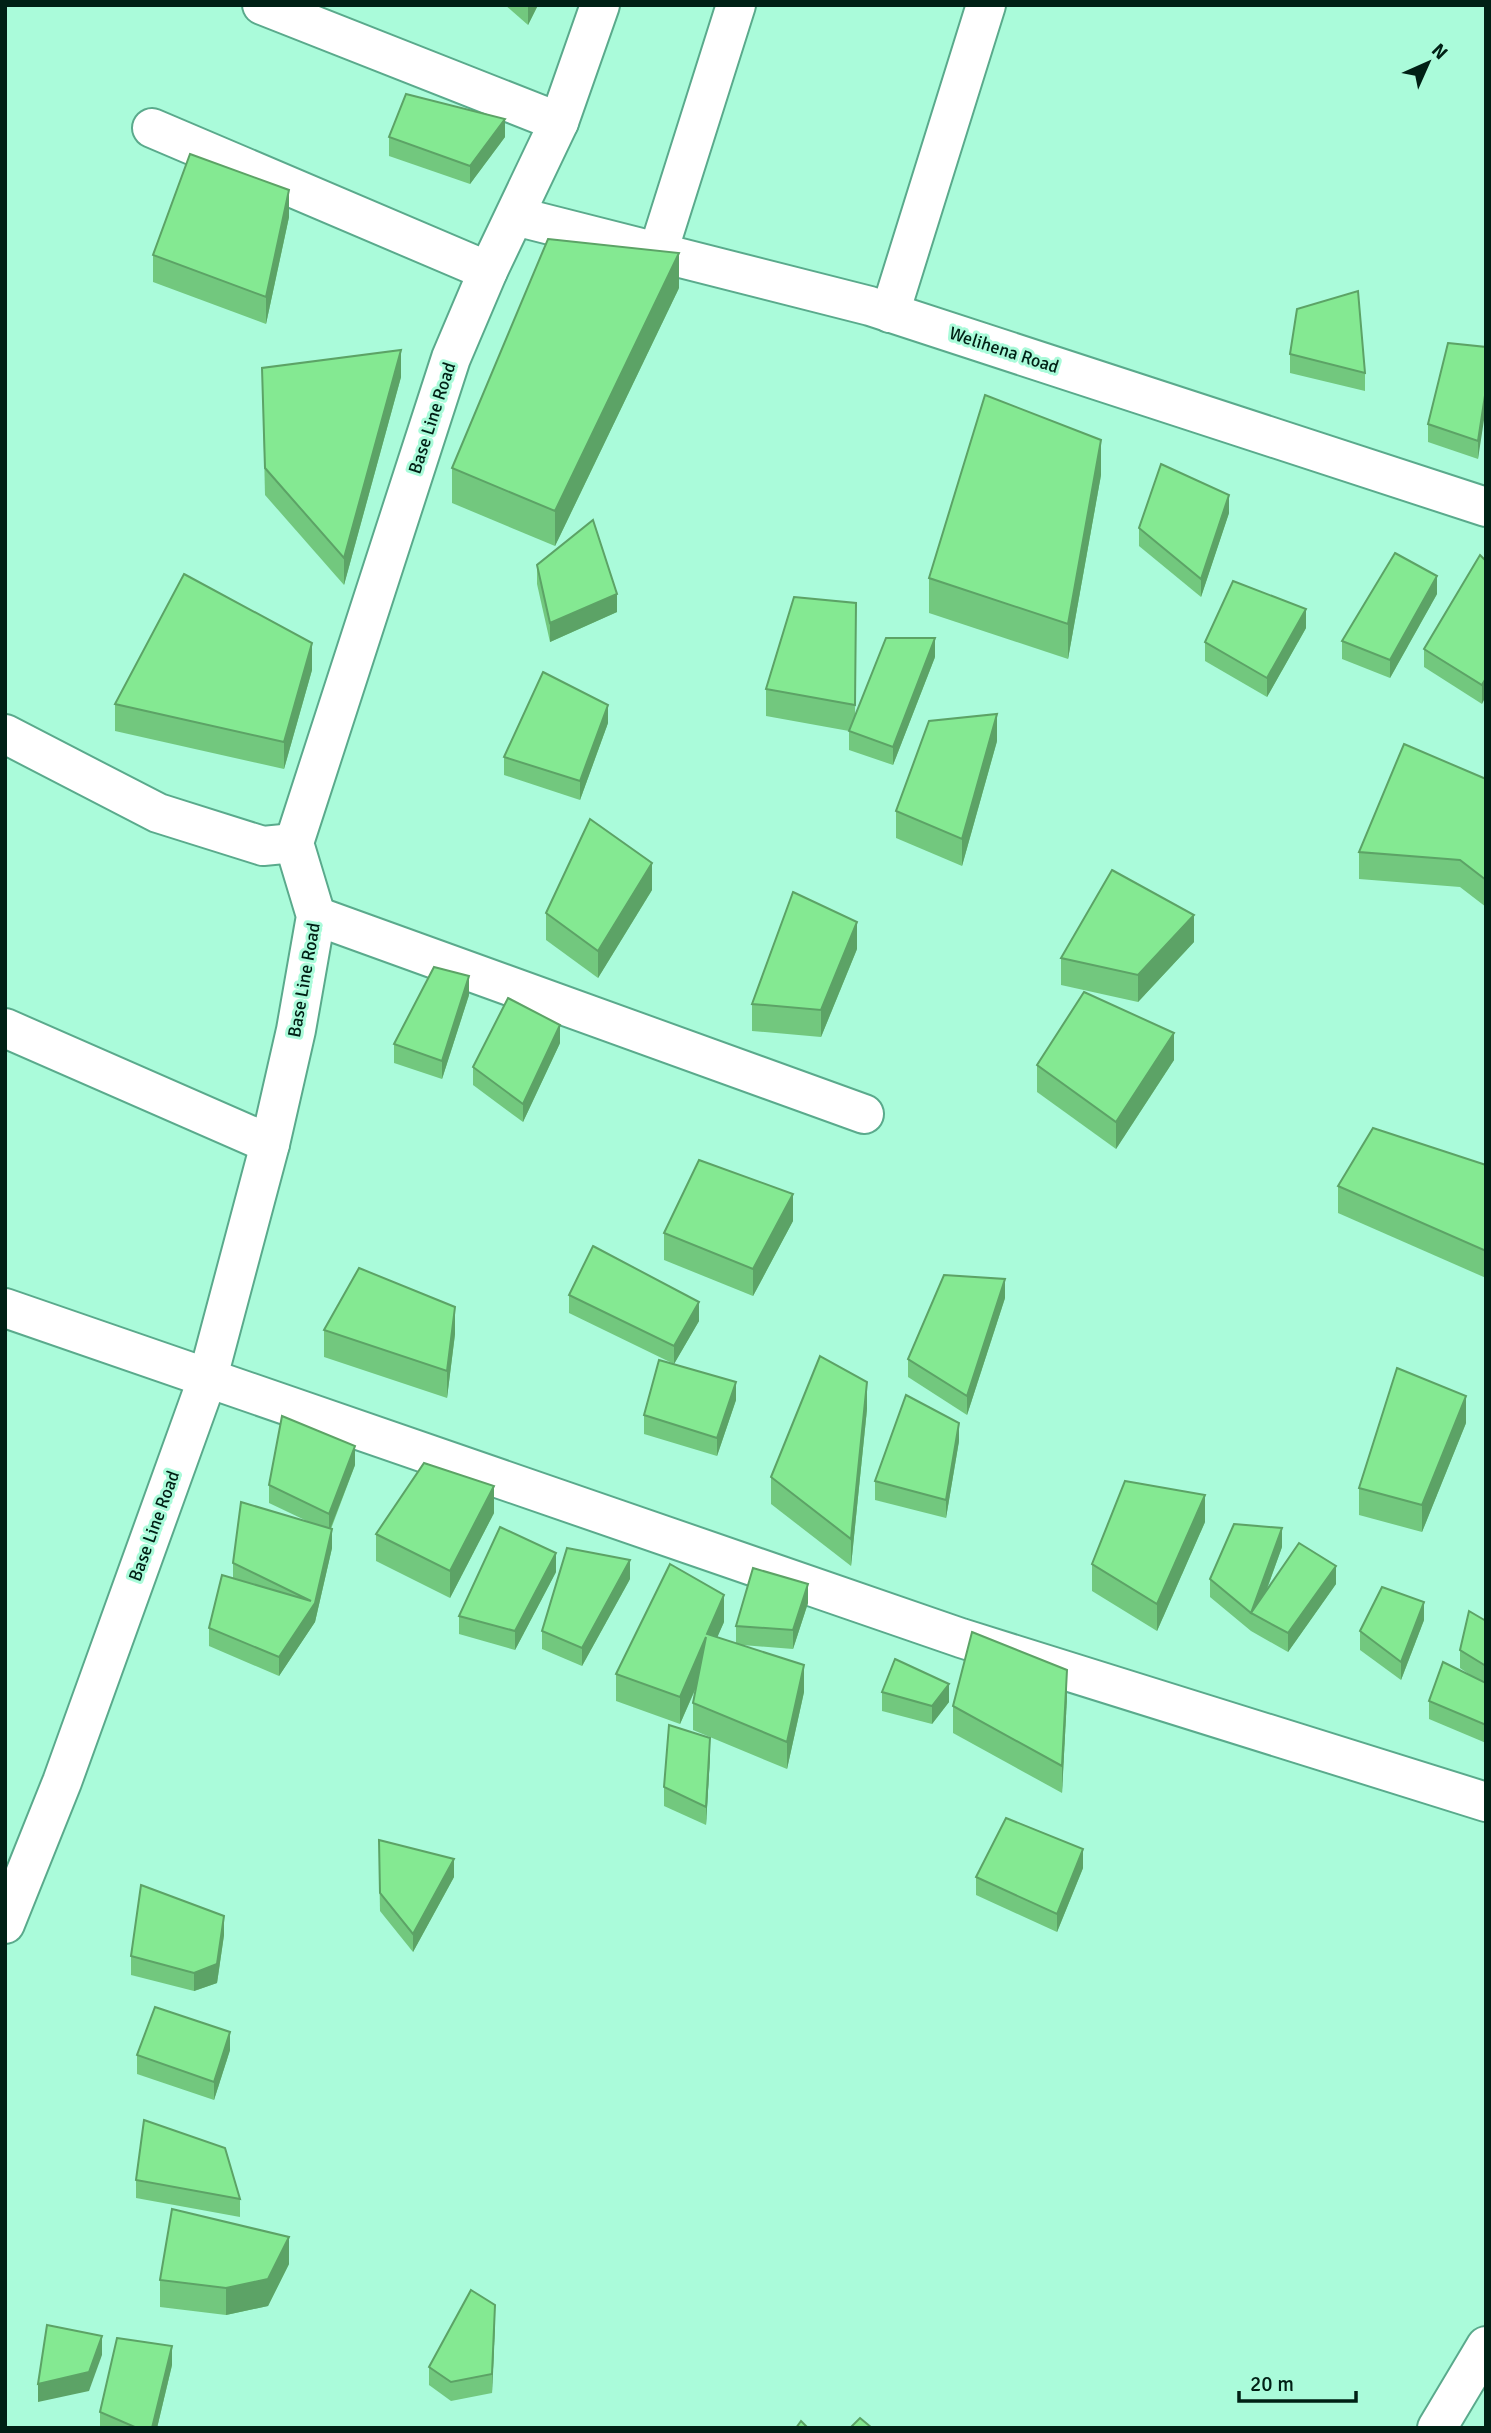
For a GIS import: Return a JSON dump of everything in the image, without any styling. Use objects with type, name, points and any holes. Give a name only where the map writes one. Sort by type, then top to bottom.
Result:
[{"type":"street","points":[[262,5],[559,122]]},
{"type":"street","name":"Base Line Road","points":[[5,1924],[62,1782],[208,1377],[270,1144],[296,1030],[316,916],[294,843],[451,358],[488,271],[559,122],[600,5]]},
{"type":"street","points":[[659,252],[736,5]]},
{"type":"street","points":[[890,313],[986,5]]},
{"type":"street","points":[[152,128],[488,271]]},
{"type":"street","name":"Welihena Road","points":[[516,216],[857,302],[1486,507]]},
{"type":"street","points":[[5,734],[158,813],[263,846],[294,843]]},
{"type":"street","points":[[316,916],[864,1114]]},
{"type":"street","points":[[5,1028],[270,1144]]},
{"type":"street","points":[[5,1308],[961,1638],[1486,1802]]},
{"type":"street","points":[[1437,2428],[1486,2346]]},
{"type":"building","points":[[406,94],[505,119],[470,166],[389,137]]},
{"type":"building","points":[[190,154],[289,190],[266,297],[153,255]]},
{"type":"building","points":[[548,239],[679,253],[555,511],[452,468]]},
{"type":"building","points":[[1358,291],[1365,373],[1290,354],[1297,309]]},
{"type":"building","points":[[1448,343],[1486,347],[1486,389],[1478,441],[1428,424]]},
{"type":"building","points":[[401,350],[344,558],[265,468],[262,368]]},
{"type":"building","points":[[985,395],[1101,440],[1068,624],[929,578]]},
{"type":"building","points":[[1161,464],[1229,495],[1201,579],[1139,528]]},
{"type":"building","points":[[593,520],[617,594],[550,623],[537,565]]},
{"type":"building","points":[[1395,553],[1437,576],[1390,660],[1342,641]]},
{"type":"building","points":[[1480,555],[1486,561],[1486,678],[1482,685],[1424,649]]},
{"type":"building","points":[[184,574],[312,643],[284,742],[115,704]]},
{"type":"building","points":[[1233,581],[1306,609],[1267,678],[1205,642]]},
{"type":"building","points":[[794,597],[856,603],[855,705],[766,689]]},
{"type":"building","points":[[886,638],[935,638],[893,747],[849,731]]},
{"type":"building","points":[[543,672],[608,705],[580,781],[504,757]]},
{"type":"building","points":[[997,714],[962,839],[896,811],[929,721]]},
{"type":"building","points":[[1404,744],[1486,779],[1486,880],[1460,860],[1359,852]]},
{"type":"building","points":[[590,819],[652,863],[598,951],[546,913]]},
{"type":"building","points":[[1112,870],[1194,915],[1138,975],[1061,958]]},
{"type":"building","points":[[793,892],[857,922],[821,1010],[752,1004]]},
{"type":"building","points":[[434,967],[469,976],[442,1061],[394,1044]]},
{"type":"building","points":[[1084,992],[1174,1033],[1116,1122],[1037,1065]]},
{"type":"building","points":[[508,998],[560,1025],[523,1104],[473,1067]]},
{"type":"building","points":[[1373,1128],[1486,1165],[1486,1251],[1338,1186]]},
{"type":"building","points":[[699,1160],[793,1194],[753,1269],[664,1233]]},
{"type":"building","points":[[593,1246],[699,1302],[674,1346],[569,1295]]},
{"type":"building","points":[[359,1268],[455,1307],[447,1371],[324,1330]]},
{"type":"building","points":[[944,1275],[1005,1279],[967,1396],[908,1359]]},
{"type":"building","points":[[820,1356],[867,1382],[851,1539],[771,1477]]},
{"type":"building","points":[[659,1360],[736,1382],[717,1438],[644,1415]]},
{"type":"building","points":[[1397,1368],[1466,1396],[1422,1505],[1359,1488]]},
{"type":"building","points":[[906,1395],[959,1423],[946,1500],[875,1481]]},
{"type":"building","points":[[282,1416],[355,1446],[329,1514],[269,1485]]},
{"type":"building","points":[[424,1463],[494,1486],[450,1571],[376,1534]]},
{"type":"building","points":[[1125,1481],[1205,1495],[1157,1604],[1092,1564]]},
{"type":"building","points":[[241,1502],[332,1529],[315,1603],[279,1657],[209,1628],[222,1575],[311,1601],[233,1563]]},
{"type":"building","points":[[1234,1524],[1282,1528],[1251,1613],[1210,1579]]},
{"type":"building","points":[[500,1527],[556,1553],[515,1631],[459,1616]]},
{"type":"building","points":[[1299,1543],[1336,1566],[1288,1633],[1251,1613]]},
{"type":"building","points":[[567,1548],[630,1560],[582,1648],[542,1631]]},
{"type":"building","points":[[670,1564],[724,1595],[707,1634],[804,1665],[787,1742],[693,1703],[706,1637],[680,1697],[616,1674]]},
{"type":"building","points":[[753,1568],[808,1584],[793,1630],[736,1626]]},
{"type":"building","points":[[1382,1587],[1424,1602],[1401,1662],[1360,1631]]},
{"type":"building","points":[[1469,1611],[1486,1621],[1486,1666],[1460,1650]]},
{"type":"building","points":[[972,1632],[1067,1670],[1062,1766],[953,1706]]},
{"type":"building","points":[[895,1659],[949,1684],[932,1706],[882,1692]]},
{"type":"building","points":[[1443,1662],[1486,1683],[1486,1725],[1429,1701]]},
{"type":"building","points":[[669,1725],[710,1738],[706,1807],[664,1787]]},
{"type":"building","points":[[1006,1818],[1083,1849],[1057,1914],[976,1877]]},
{"type":"building","points":[[379,1840],[454,1859],[413,1934],[380,1893]]},
{"type":"building","points":[[141,1885],[224,1916],[217,1964],[194,1973],[131,1956]]},
{"type":"building","points":[[155,2007],[230,2032],[214,2082],[137,2055]]},
{"type":"building","points":[[144,2120],[225,2148],[240,2199],[136,2180]]},
{"type":"building","points":[[172,2209],[289,2237],[268,2279],[226,2288],[160,2280]]},
{"type":"building","points":[[471,2290],[495,2305],[492,2374],[451,2382],[429,2367]]},
{"type":"building","points":[[47,2325],[102,2336],[89,2372],[38,2384]]},
{"type":"building","points":[[117,2338],[172,2346],[152,2428],[137,2428],[100,2412]]},
{"type":"building","points":[[860,2418],[872,2428],[850,2428]]},
{"type":"building","points":[[801,2421],[808,2428],[796,2428]]}]
